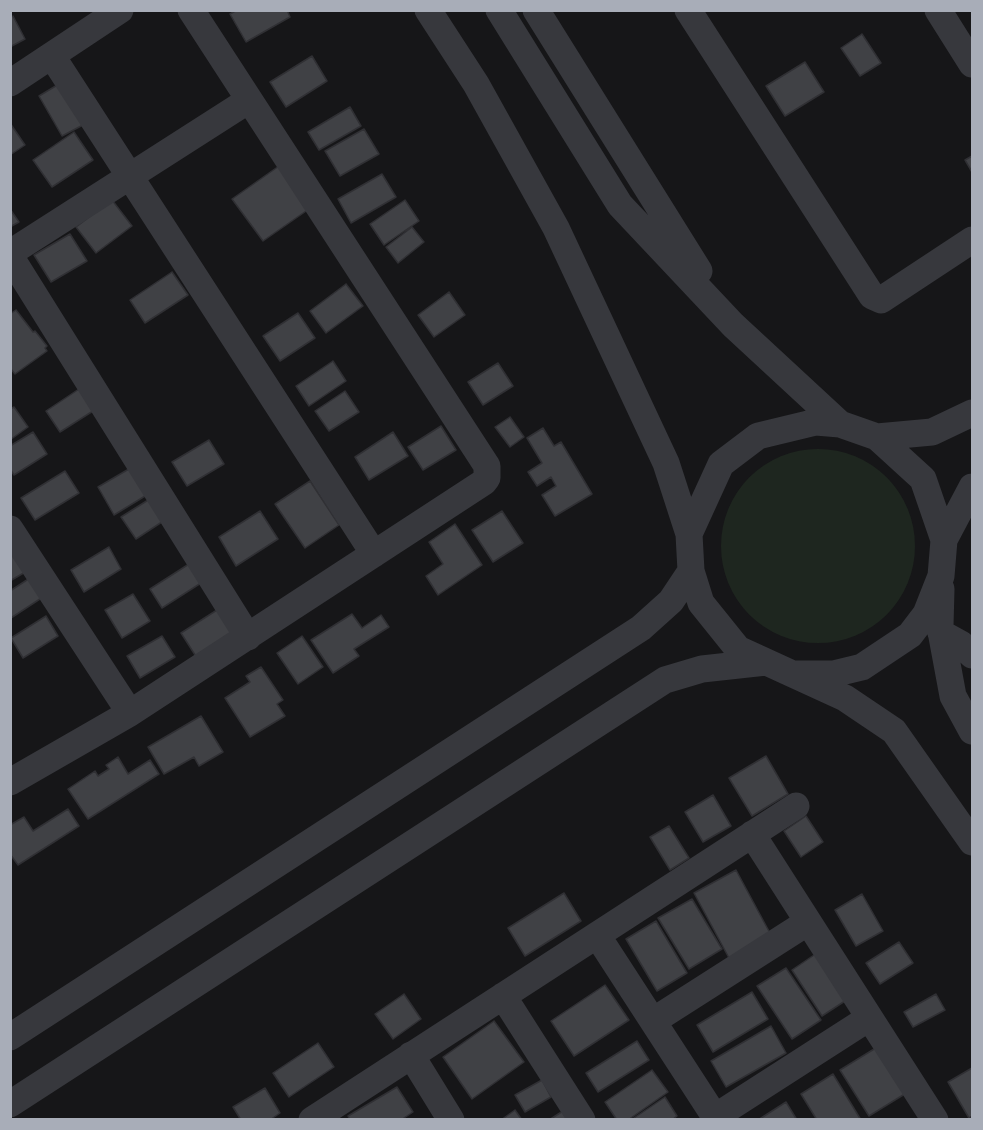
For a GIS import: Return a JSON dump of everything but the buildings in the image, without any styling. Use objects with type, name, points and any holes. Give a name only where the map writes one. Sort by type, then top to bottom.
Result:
[{"type":"street","points":[[10,83],[120,10]]},
{"type":"street","points":[[10,782],[130,713],[248,637],[484,482],[488,471],[191,10]]},
{"type":"street","points":[[428,10],[476,84],[556,228],[666,463],[689,534],[691,571],[701,603],[738,649],[846,698],[894,731],[972,842]]},
{"type":"street","points":[[499,10],[620,205],[733,325],[840,424]]},
{"type":"street","points":[[536,10],[733,325]]},
{"type":"street","points":[[688,10],[872,296],[881,300],[972,240]]},
{"type":"street","points":[[941,12],[972,64]]},
{"type":"street","points":[[52,56],[374,554]]},
{"type":"street","points":[[248,637],[10,254],[249,100]]},
{"type":"street","points":[[876,437],[932,432],[972,413]]},
{"type":"street","points":[[689,534],[721,464],[758,435],[816,422],[840,424],[876,437],[923,479],[944,540]]},
{"type":"street","points":[[972,487],[944,540],[941,576],[941,633],[953,696],[972,730]]},
{"type":"street","points":[[10,530],[130,713]]},
{"type":"street","points":[[10,1037],[641,628],[671,601],[691,571]]},
{"type":"street","points":[[794,674],[833,674],[862,667],[910,635],[926,614],[941,576]]},
{"type":"street","points":[[941,633],[962,644],[972,655]]},
{"type":"street","points":[[10,1104],[665,680],[702,669],[767,662]]},
{"type":"street","points":[[317,1118],[796,806]]},
{"type":"street","points":[[752,834],[869,1018],[923,1115]]},
{"type":"street","points":[[653,1021],[808,922]]},
{"type":"street","points":[[597,935],[716,1118],[869,1018]]},
{"type":"street","points":[[503,996],[582,1119]]},
{"type":"street","points":[[411,1055],[451,1119]]},
{"type":"shaded area","points":[[808,449],[828,449],[864,460],[887,477],[899,492],[908,509],[915,536],[915,556],[908,583],[899,600],[887,615],[872,627],[855,636],[828,643],[808,643],[772,632],[743,608],[732,592],[725,574],[721,556],[721,536],[732,500],[756,471],[772,460],[790,453]]}]
